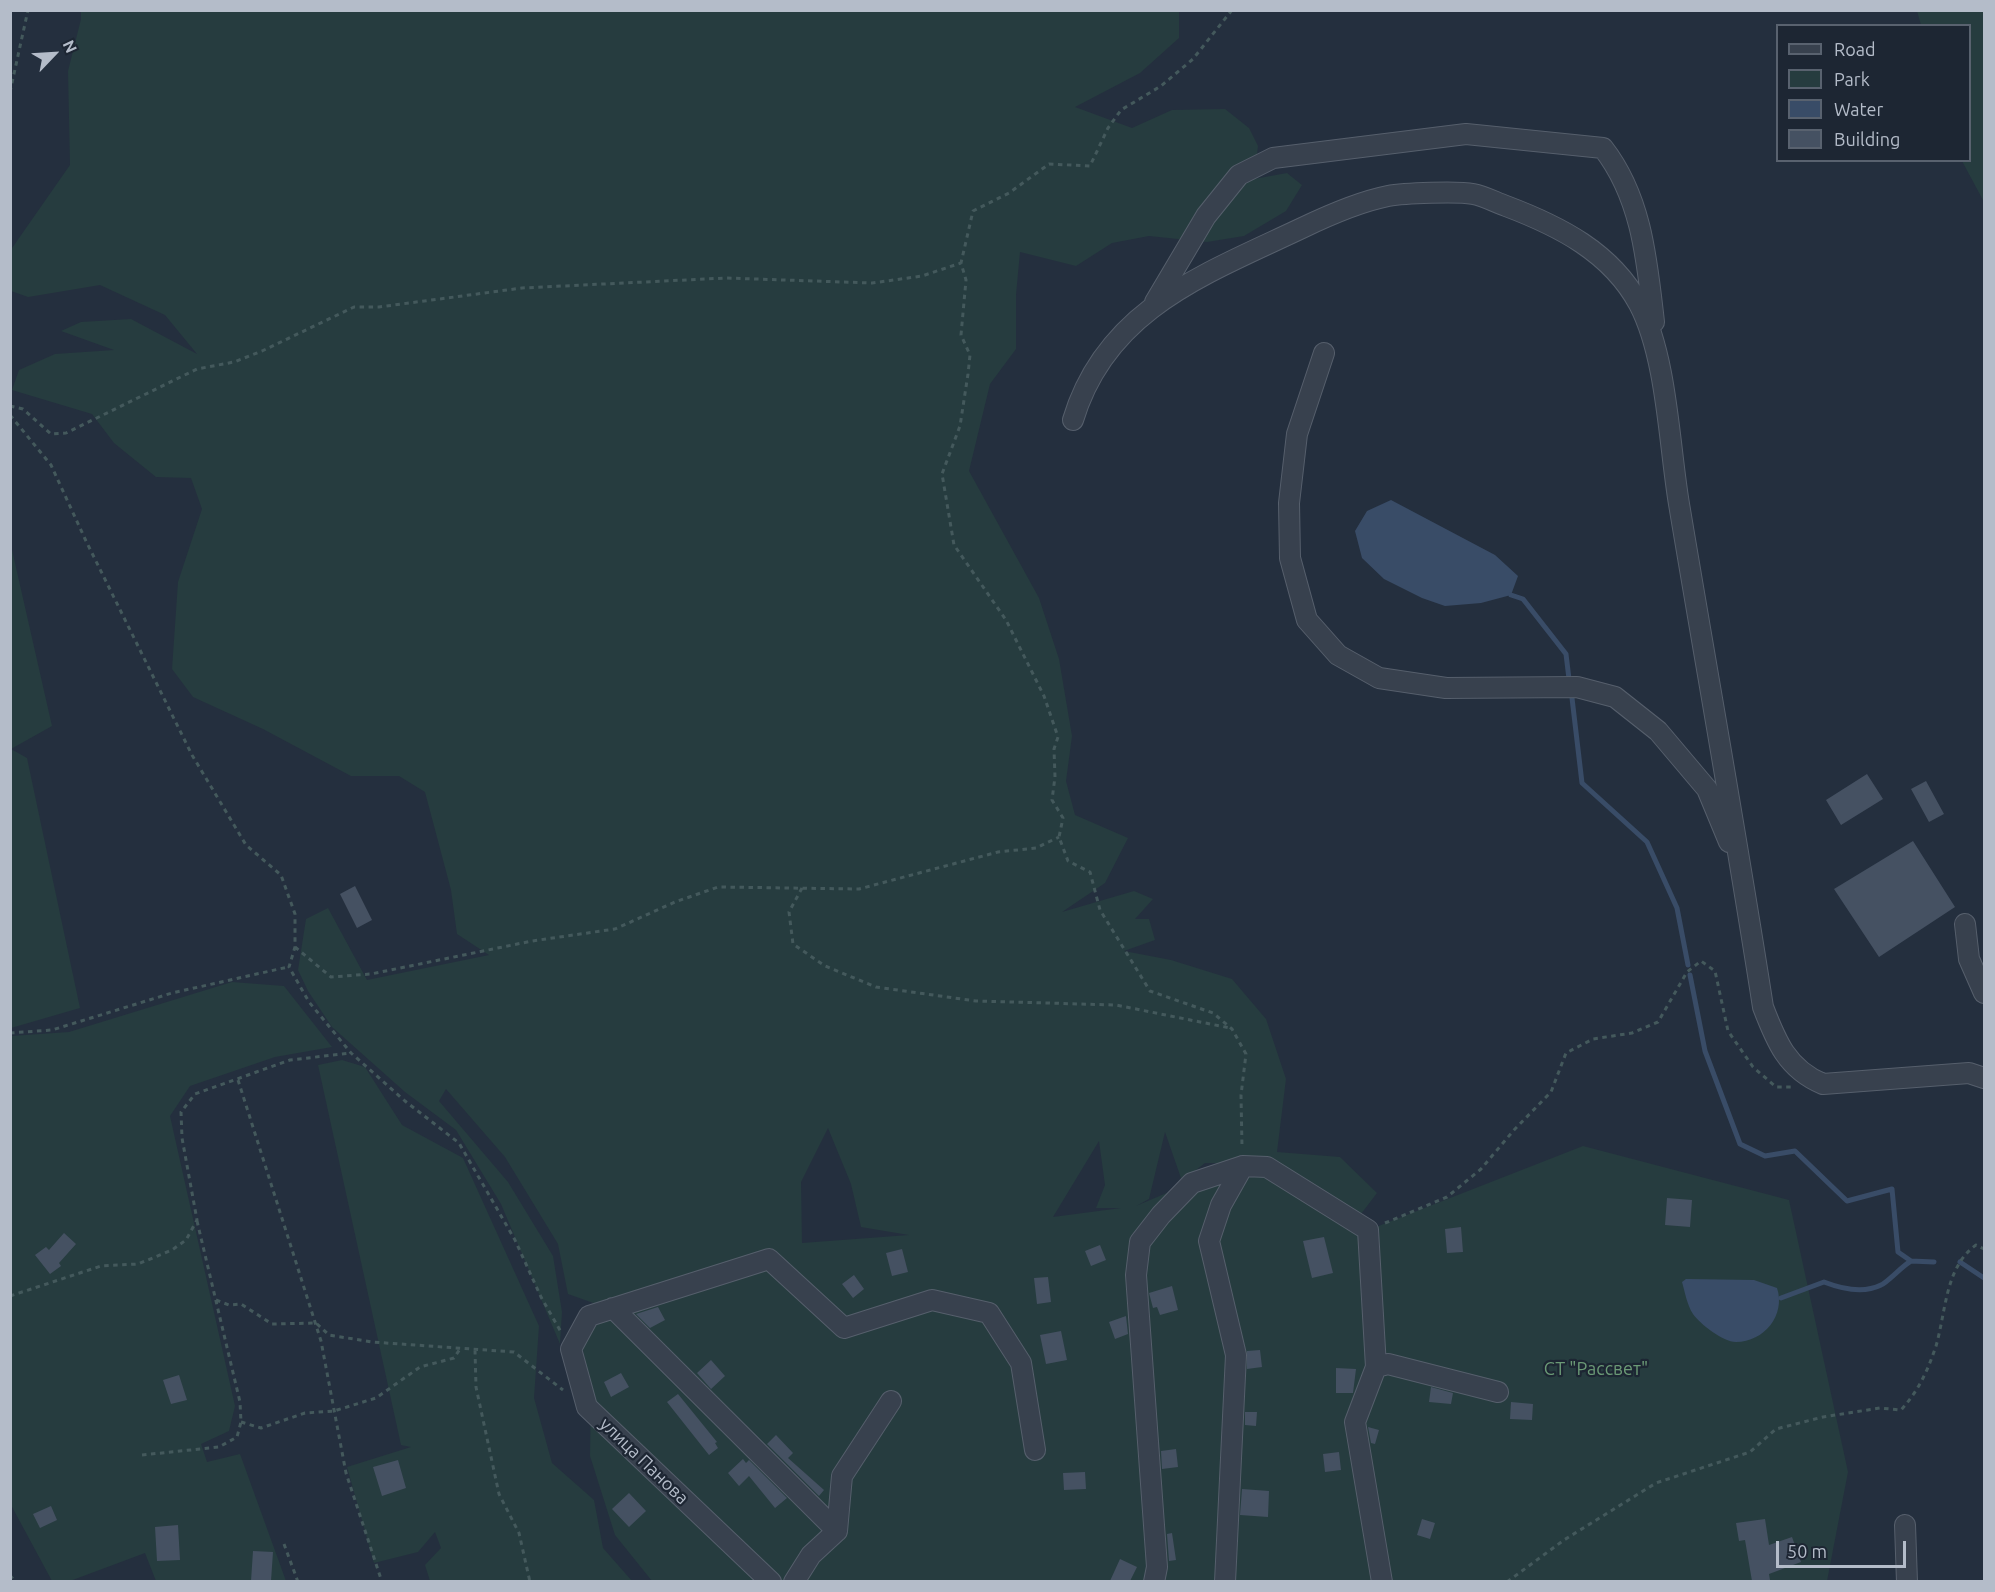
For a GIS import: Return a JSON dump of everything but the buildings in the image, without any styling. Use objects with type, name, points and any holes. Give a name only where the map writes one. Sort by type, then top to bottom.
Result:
[{"type":"street","points":[[1153,304],[1206,216],[1239,175],[1273,158],[1466,134],[1603,148],[1619,168],[1646,244],[1656,342],[1674,474],[1763,1007],[1776,1042],[1802,1076],[1823,1084],[1969,1073],[1984,1078]]},
{"type":"street","points":[[1073,420],[1082,389],[1115,339],[1153,304],[1234,260],[1328,215],[1390,196],[1471,193],[1532,216],[1570,234],[1606,260],[1638,302],[1656,342]]},
{"type":"street","points":[[1324,353],[1297,434],[1290,503],[1290,558],[1307,620],[1338,655],[1379,678],[1446,688],[1578,687],[1616,697],[1658,731],[1707,789],[1743,878]]},
{"type":"street","points":[[1965,924],[1969,959],[1984,993]]},
{"type":"street","points":[[1225,1581],[1236,1355],[1209,1241],[1221,1205],[1243,1166]]},
{"type":"street","points":[[1154,1581],[1157,1567],[1136,1275],[1140,1242],[1161,1215],[1192,1183],[1243,1166],[1267,1167],[1368,1230],[1376,1366],[1355,1422],[1382,1581]]},
{"type":"street","points":[[571,1349],[589,1316],[768,1259],[844,1328],[932,1300],[988,1313],[1021,1363],[1035,1450]]},
{"type":"street","points":[[614,1308],[837,1531]]},
{"type":"street","name":"улица Панова","points":[[571,1349],[588,1407],[771,1581]]},
{"type":"street","points":[[1376,1366],[1388,1364],[1498,1392]]},
{"type":"street","points":[[794,1581],[811,1555],[837,1531],[842,1476],[891,1401]]},
{"type":"street","points":[[1905,1525],[1907,1581]]},
{"type":"path","points":[[10,92],[28,10]]},
{"type":"path","points":[[1232,10],[1193,59],[1161,86],[1121,110],[1108,128],[1090,166],[1049,164],[1009,193],[974,211],[961,263],[966,280],[961,335],[970,355],[960,426],[942,474],[954,545],[1006,620],[1044,696],[1058,737],[1053,749],[1055,777],[1052,800],[1063,818],[1059,837],[1068,861],[1090,872],[1100,910],[1150,991],[1213,1013],[1232,1029],[1246,1054],[1240,1095],[1243,1166]]},
{"type":"path","points":[[10,406],[23,409],[51,434],[66,433],[197,369],[234,362],[262,351],[354,307],[379,307],[522,288],[726,278],[872,283],[922,276],[961,263]]},
{"type":"path","points":[[10,415],[51,465],[192,755],[246,845],[281,875],[295,914],[295,947],[289,967],[309,1002],[351,1053],[405,1101],[459,1143],[515,1240],[540,1297],[571,1349]]},
{"type":"path","points":[[295,947],[331,977],[372,974],[532,941],[615,929],[675,902],[718,887],[859,890],[998,852],[1036,848],[1059,837]]},
{"type":"path","points":[[802,888],[789,912],[793,944],[825,966],[876,987],[976,1001],[1116,1005],[1232,1029]]},
{"type":"path","points":[[1368,1230],[1447,1197],[1481,1169],[1514,1130],[1551,1092],[1566,1053],[1593,1040],[1632,1033],[1658,1022],[1687,972],[1701,961],[1715,971],[1728,1031],[1753,1067],[1776,1087],[1793,1087],[1802,1076]]},
{"type":"path","points":[[10,1034],[52,1030],[172,993],[289,967]]},
{"type":"path","points":[[142,1455],[219,1447],[237,1437],[241,1422],[240,1402],[197,1220],[182,1138],[181,1112],[195,1094],[290,1060],[351,1053]]},
{"type":"path","points":[[238,1080],[315,1323],[346,1473],[382,1581]]},
{"type":"path","points":[[10,1296],[101,1266],[138,1264],[164,1254],[186,1240],[197,1220]]},
{"type":"path","points":[[1507,1581],[1564,1540],[1656,1484],[1750,1452],[1776,1429],[1823,1417],[1869,1410],[1901,1410],[1916,1394],[1928,1370],[1948,1289],[1960,1262],[1966,1252],[1976,1245],[1984,1249]]},
{"type":"path","points":[[216,1300],[229,1305],[241,1304],[272,1324],[315,1323],[329,1335],[372,1342],[514,1352],[525,1363],[588,1407]]},
{"type":"path","points":[[241,1422],[261,1428],[305,1413],[334,1411],[376,1398],[420,1367],[454,1358],[460,1348]]},
{"type":"path","points":[[475,1350],[477,1386],[497,1485],[519,1533],[530,1581]]},
{"type":"path","points":[[284,1544],[298,1581]]},
{"type":"path","points":[[10,1575],[15,1581]]},
{"type":"green space","name":"СТ \"Рассвет\"","points":[[81,11],[1179,11],[1179,38],[1140,73],[1075,107],[1132,128],[1172,110],[1225,109],[1249,128],[1258,146],[1254,179],[1287,173],[1302,185],[1286,211],[1244,236],[1207,242],[1149,236],[1112,243],[1076,266],[1020,252],[1016,295],[1016,349],[990,384],[969,471],[1039,598],[1059,659],[1072,736],[1066,781],[1075,815],[1128,838],[1105,883],[1062,912],[1134,891],[1153,899],[1135,919],[1149,919],[1155,940],[1124,951],[1171,960],[1232,979],[1266,1019],[1286,1079],[1277,1152],[1340,1157],[1377,1193],[1361,1214],[1376,1227],[1583,1146],[1789,1200],[1848,1472],[1827,1581],[652,1581],[615,1535],[590,1456],[591,1396],[581,1338],[599,1305],[568,1294],[558,1244],[505,1157],[446,1089],[439,1101],[508,1182],[553,1256],[562,1312],[560,1344],[501,1204],[456,1130],[405,1092],[332,1027],[308,991],[298,970],[306,919],[328,908],[367,980],[489,955],[457,934],[451,890],[425,792],[399,776],[351,776],[263,729],[193,697],[172,669],[178,582],[202,509],[191,478],[156,477],[114,443],[92,414],[12,390],[19,370],[55,354],[114,350],[61,331],[81,322],[131,319],[197,354],[165,315],[100,285],[28,297],[11,291],[10,251],[70,165],[68,71]],"holes":[[[828,1128],[851,1184],[861,1227],[909,1235],[802,1243],[801,1182]],[[1165,1132],[1182,1181],[1205,1163],[1237,1163],[1136,1206],[1149,1199]],[[1099,1141],[1105,1185],[1096,1208],[1121,1208],[1053,1217]]]},
{"type":"green space","points":[[1917,11],[1984,11],[1984,202],[1963,162],[1971,162],[1971,24],[1921,24]]},
{"type":"green space","points":[[10,541],[52,726],[11,749],[27,758],[80,1008],[11,1028]]},
{"type":"green space","points":[[232,982],[284,986],[332,1047],[275,1057],[190,1086],[170,1116],[235,1406],[229,1431],[201,1444],[207,1462],[240,1454],[286,1581],[156,1581],[145,1553],[70,1581],[52,1581],[11,1505],[11,1036],[69,1032]]},
{"type":"green space","points":[[342,1060],[365,1067],[402,1125],[463,1158],[539,1326],[534,1398],[552,1463],[594,1500],[603,1548],[632,1581],[430,1581],[425,1565],[441,1548],[435,1532],[418,1552],[374,1563],[347,1467],[411,1447],[401,1445],[318,1065]]},
{"type":"water","points":[[1391,500],[1495,555],[1518,576],[1511,595],[1481,603],[1445,606],[1422,598],[1384,579],[1362,558],[1355,531],[1367,511]]},
{"type":"water","points":[[1686,1279],[1754,1280],[1777,1288],[1779,1298],[1775,1317],[1764,1332],[1746,1341],[1736,1342],[1725,1339],[1706,1327],[1693,1314],[1682,1282]]},
{"type":"waterway","points":[[1511,595],[1523,599],[1566,654],[1569,679]]},
{"type":"waterway","points":[[1572,698],[1582,783],[1647,842],[1677,908],[1688,965]]},
{"type":"waterway","points":[[1690,975],[1705,1051],[1740,1144],[1765,1156],[1795,1151],[1847,1201],[1892,1189],[1898,1252],[1911,1261],[1934,1262]]},
{"type":"waterway","points":[[1781,1298],[1824,1282],[1852,1290],[1874,1288],[1884,1283],[1911,1261]]},
{"type":"waterway","points":[[1960,1262],[1984,1278]]}]
